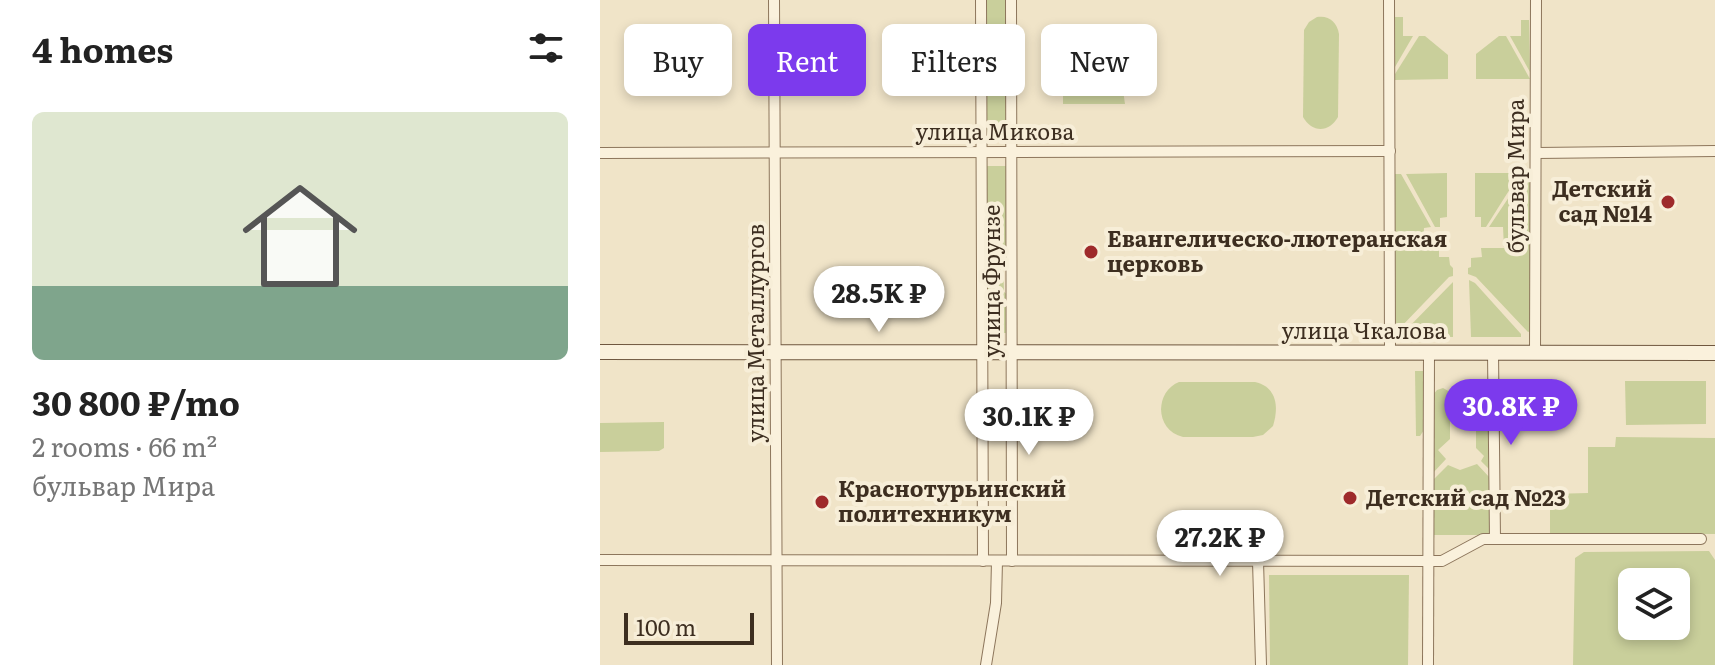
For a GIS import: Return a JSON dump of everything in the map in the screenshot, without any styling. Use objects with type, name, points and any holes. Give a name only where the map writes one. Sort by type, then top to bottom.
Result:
[{"type":"main road","name":"улица Чкалова","points":[[981,353],[1390,346],[1429,353],[1715,353]]},
{"type":"main road","points":[[600,352],[981,353]]},
{"type":"street","name":"улица Металлургов","points":[[774,0],[777,665]]},
{"type":"street","name":"улица Фрунзе","points":[[981,0],[983,561]]},
{"type":"street","name":"улица Фрунзе","points":[[1011,0],[1012,561]]},
{"type":"street","points":[[1389,0],[1390,346]]},
{"type":"street","name":"бульвар Мира","points":[[1535,353],[1536,0]]},
{"type":"street","name":"улица Микова","points":[[600,153],[1390,151]]},
{"type":"street","points":[[1537,153],[1715,151]]},
{"type":"street","points":[[1428,665],[1429,353]]},
{"type":"street","points":[[1493,354],[1495,539]]},
{"type":"street","points":[[600,560],[1442,561],[1483,539],[1701,539]]},
{"type":"street","points":[[986,665],[996,603],[997,561]]},
{"type":"street","points":[[1258,561],[1261,665]]},
{"type":"green space","points":[[987,0],[1006,0],[1006,24],[987,24]]},
{"type":"green space","points":[[1317,17],[1332,20],[1339,34],[1338,117],[1330,126],[1320,129],[1311,126],[1303,117],[1304,30]]},
{"type":"green space","points":[[1395,17],[1403,17],[1403,36],[1413,36],[1395,67]]},
{"type":"green space","points":[[1521,20],[1529,20],[1530,72],[1510,36],[1521,36]]},
{"type":"green space","points":[[1419,36],[1425,36],[1448,55],[1448,79],[1395,80],[1395,74]]},
{"type":"green space","points":[[1499,36],[1506,36],[1530,79],[1476,79],[1476,54]]},
{"type":"green space","points":[[987,96],[1006,96],[1006,139],[987,138]]},
{"type":"green space","points":[[1063,96],[1124,96],[1125,104],[1063,104]]},
{"type":"green space","points":[[987,166],[1010,166],[1009,259],[1003,261],[1004,292],[1008,295],[1008,333],[987,333]]},
{"type":"green space","points":[[1447,173],[1447,217],[1440,218],[1440,227],[1435,227],[1406,174]]},
{"type":"green space","points":[[1475,173],[1520,173],[1486,227],[1481,227],[1481,217],[1475,217]]},
{"type":"green space","points":[[1525,173],[1530,173],[1531,331],[1528,332],[1476,277],[1468,274],[1471,258],[1482,257],[1481,248],[1504,248],[1503,227],[1489,227]]},
{"type":"green space","points":[[1394,174],[1401,174],[1431,227],[1424,228],[1423,247],[1439,247],[1439,257],[1449,257],[1453,268],[1453,276],[1398,330],[1395,329]]},
{"type":"green space","points":[[1469,280],[1475,283],[1521,337],[1471,337]]},
{"type":"green space","points":[[1453,282],[1453,337],[1402,337],[1401,335]]},
{"type":"green space","points":[[1415,371],[1423,371],[1424,377],[1424,430],[1420,436],[1416,436]]},
{"type":"green space","points":[[1625,381],[1706,381],[1706,424],[1626,425]]},
{"type":"green space","points":[[1179,382],[1255,382],[1262,385],[1272,393],[1276,405],[1273,426],[1263,435],[1253,437],[1183,437],[1174,433],[1167,427],[1161,411],[1165,394]]},
{"type":"green space","points":[[1443,388],[1450,392],[1450,439],[1438,450],[1446,459],[1432,474],[1432,396]]},
{"type":"green space","points":[[1490,410],[1491,471],[1481,461],[1484,456],[1476,448],[1476,426]]},
{"type":"green space","points":[[664,422],[664,448],[659,451],[600,452],[600,423]]},
{"type":"green space","points":[[1616,437],[1715,438],[1715,534],[1550,534],[1550,494],[1588,493],[1588,447],[1615,447]]},
{"type":"green space","points":[[1477,464],[1490,478],[1490,535],[1432,535],[1432,481],[1448,465],[1460,470]]},
{"type":"green space","points":[[1709,551],[1715,560],[1715,665],[1573,665],[1575,558],[1584,552]]},
{"type":"green space","points":[[1269,575],[1409,575],[1408,665],[1270,665]]},
{"type":"place","name":"Детский сад №14","points":[[1668,202]]},
{"type":"place","name":"Евангелическо-лютеранская церковь","points":[[1091,252]]},
{"type":"place","name":"Детский сад №23","points":[[1350,498]]},
{"type":"place","name":"Краснотурьинский политехникум","points":[[822,502]]}]
